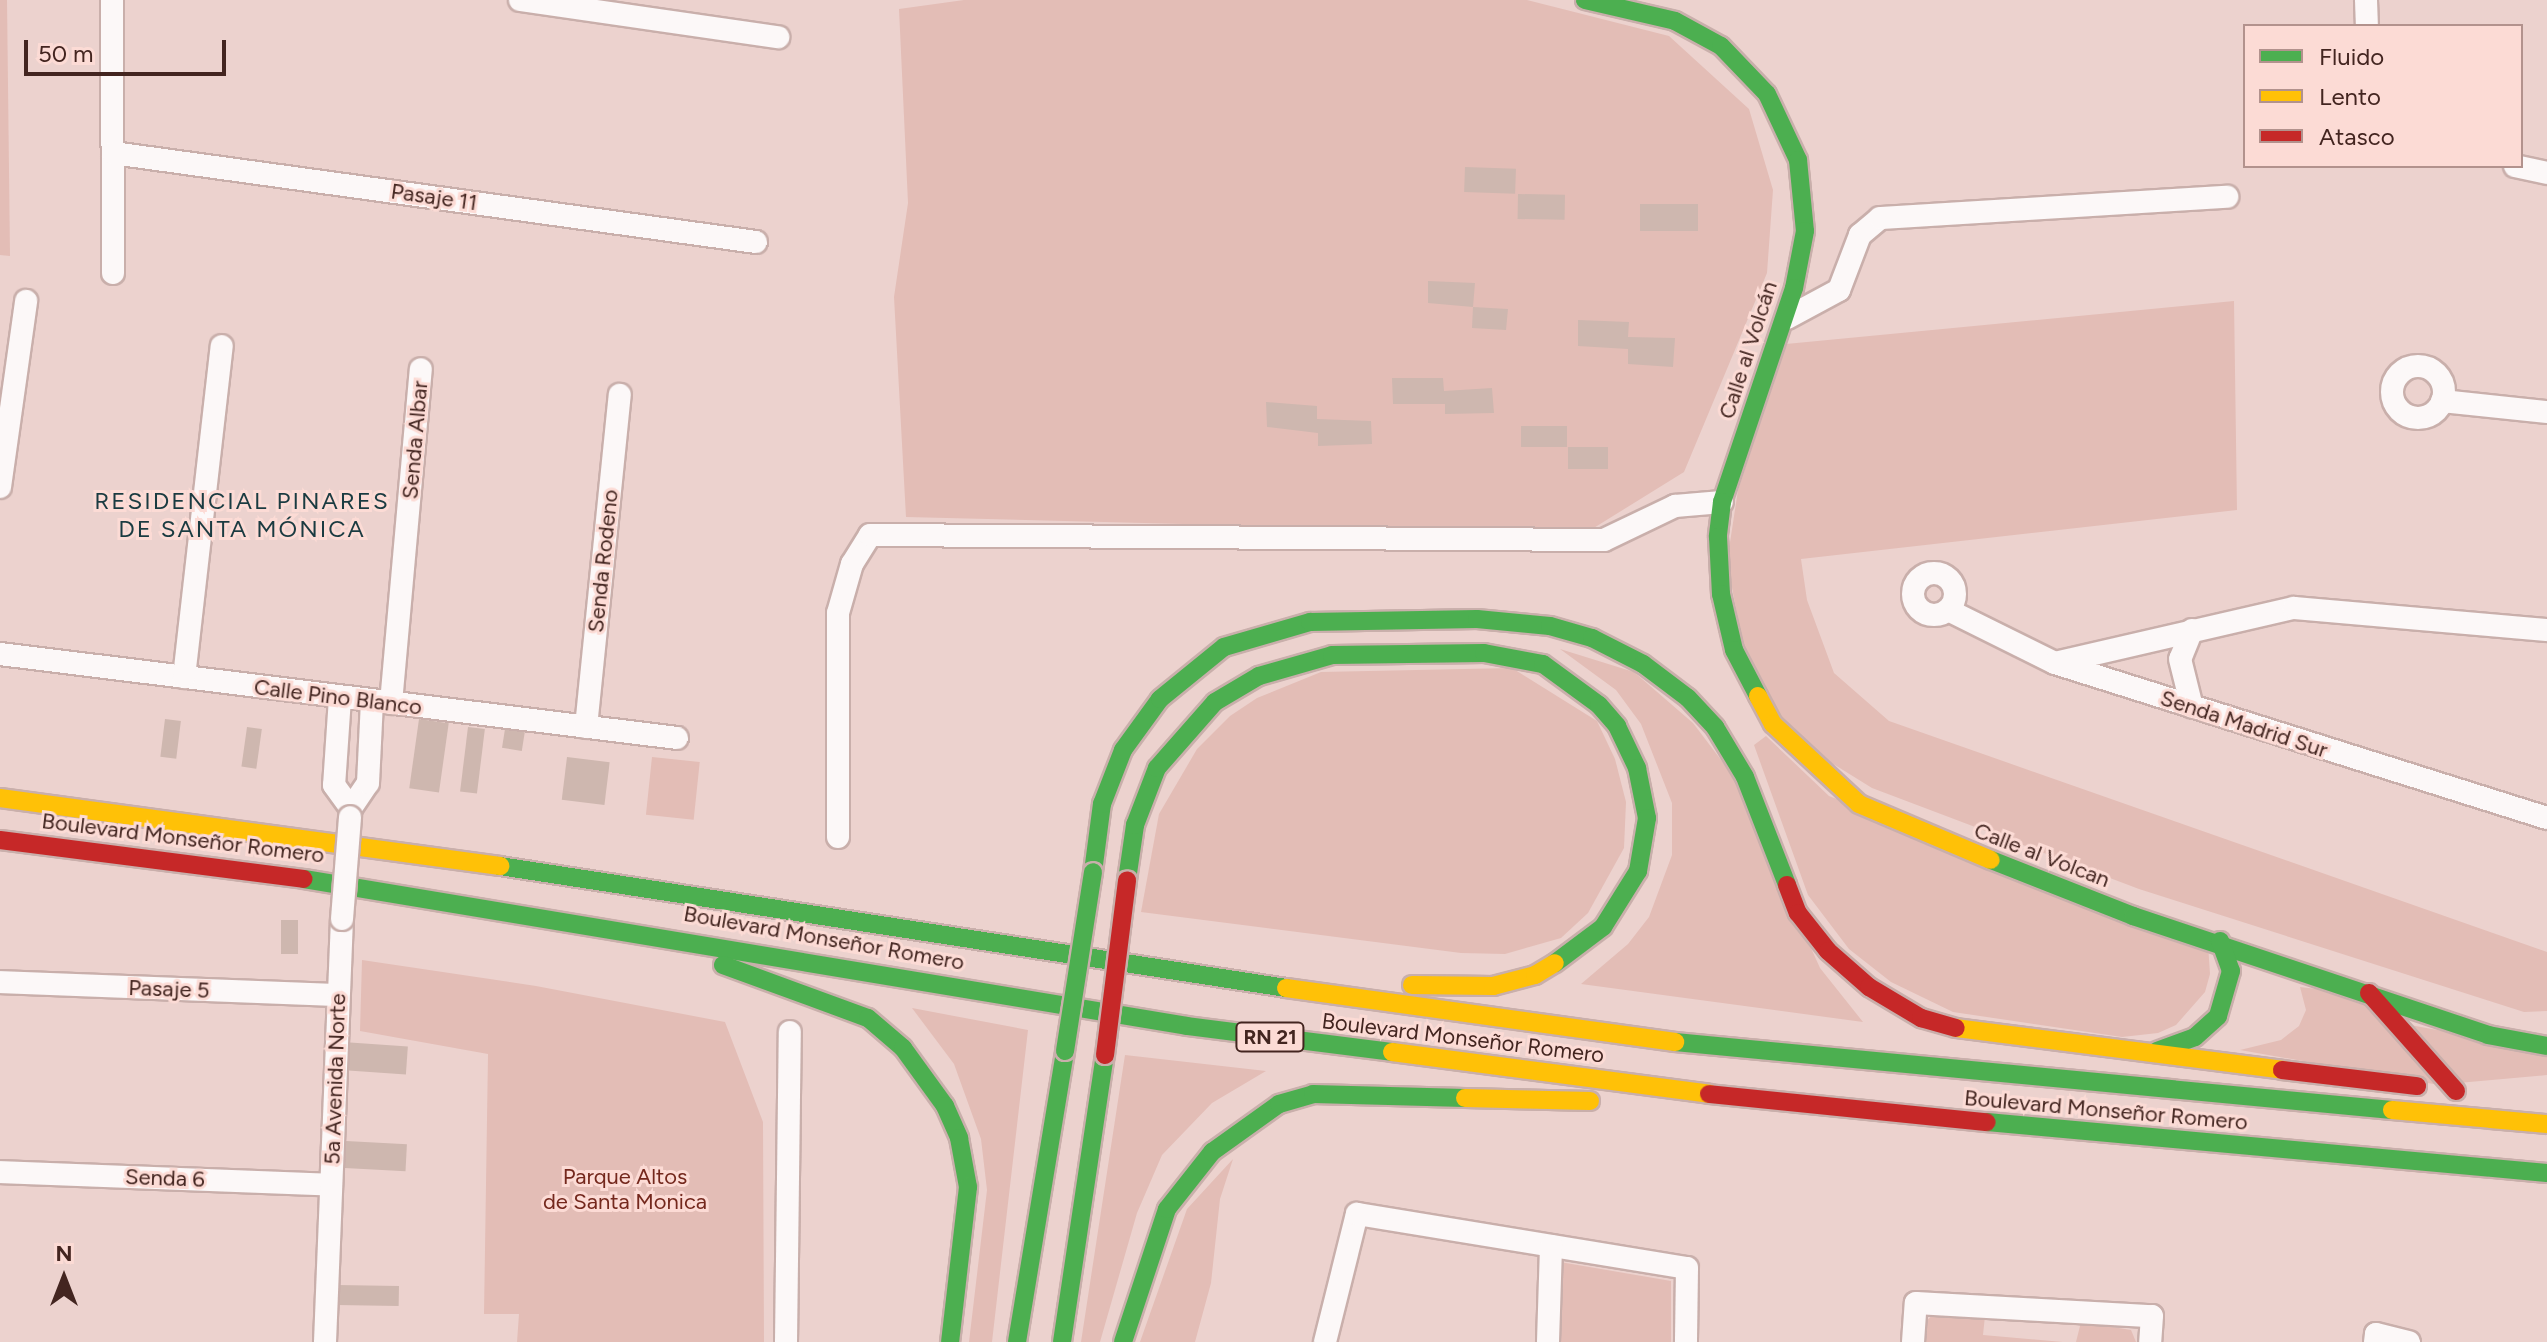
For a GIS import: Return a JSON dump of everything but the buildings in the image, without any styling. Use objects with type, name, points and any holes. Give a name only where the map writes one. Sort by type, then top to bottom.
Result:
[{"type":"main road","name":"Calle al Volcán","points":[[1585,0],[1675,21],[1710,38],[1751,71],[1774,104],[1798,160],[1805,205],[1805,231],[1787,318],[1722,502]]},
{"type":"main road","name":"Calle al Volcan","points":[[1722,502],[1717,570],[1734,650],[1764,712],[1818,771],[1859,804],[2068,893],[2220,941],[2488,1035],[2547,1046]]},
{"type":"main road","points":[[1017,1342],[1102,804],[1123,750],[1160,699],[1224,647],[1259,633],[1310,622],[1477,619],[1550,626],[1592,638],[1643,664],[1688,698],[1715,727],[1745,777],[1798,913],[1828,951],[1869,987],[1921,1018],[1976,1034],[2153,1052],[2463,1093],[2405,1035],[2369,993]]},
{"type":"main road","points":[[1062,1342],[1105,1055],[1135,825],[1157,768],[1179,739],[1215,702],[1259,676],[1312,658],[1519,656],[1557,673],[1599,705],[1617,726],[1644,793],[1646,844],[1625,897],[1578,949],[1535,975],[1493,986],[1254,984]]},
{"type":"main road","name":"Boulevard Monseñor Romero","points":[[0,798],[391,849],[1254,984],[1672,1042],[2547,1124]]},
{"type":"main road","name":"Boulevard Monseñor Romero","points":[[0,840],[216,864],[586,920],[1187,1026],[1805,1106],[2547,1173]]},
{"type":"main road","points":[[586,920],[843,1005],[903,1048],[949,1114],[966,1171],[968,1206],[950,1342]]},
{"type":"main road","points":[[2153,1052],[2195,1037],[2218,1016],[2231,971],[2220,941]]},
{"type":"main road","points":[[2405,1035],[2411,1016],[2426,1014]]},
{"type":"main road","points":[[2488,1035],[2547,1030]]},
{"type":"main road","points":[[1123,1342],[1167,1209],[1212,1152],[1279,1104],[1313,1094],[1805,1106]]},
{"type":"main road","points":[[2501,1099],[2547,1108]]},
{"type":"street","points":[[112,0],[113,273]]},
{"type":"street","points":[[520,0],[778,37]]},
{"type":"street","points":[[2366,0],[2367,24]]},
{"type":"street","name":"Pasaje 11","points":[[113,153],[756,242]]},
{"type":"street","points":[[2523,168],[2547,173]]},
{"type":"street","points":[[1787,318],[1839,290],[1860,235],[1880,218],[2227,197]]},
{"type":"street","points":[[0,487],[26,301]]},
{"type":"street","points":[[184,677],[222,346]]},
{"type":"street","name":"Senda Albar","points":[[381,702],[421,369]]},
{"type":"street","name":"Senda Rodeno","points":[[586,727],[620,395]]},
{"type":"street","points":[[2442,401],[2547,412]]},
{"type":"street","points":[[838,837],[838,613],[852,564],[870,535],[1590,541],[1604,540],[1675,506],[1722,502]]},
{"type":"street","points":[[2055,663],[2294,608],[2547,630]]},
{"type":"street","name":"Senda Madrid Sur","points":[[1948,610],[2055,663],[2547,818]]},
{"type":"street","points":[[2192,630],[2180,659],[2192,707]]},
{"type":"street","name":"Calle Pino Blanco","points":[[0,654],[677,738]]},
{"type":"street","name":"5a Avenida Norte","points":[[340,698],[334,785],[350,813]]},
{"type":"street","name":"5a Avenida Norte","points":[[325,1342],[338,995],[350,813],[368,783],[381,702]]},
{"type":"street","name":"Pasaje 5","points":[[0,982],[338,995]]},
{"type":"street","points":[[786,1342],[790,1032]]},
{"type":"street","name":"Senda 6","points":[[0,1172],[331,1185]]},
{"type":"street","points":[[1325,1342],[1357,1214],[1687,1268],[1686,1342]]},
{"type":"street","points":[[1548,1342],[1551,1246]]},
{"type":"street","points":[[1913,1342],[1916,1303],[2152,1316],[2150,1342]]},
{"type":"street","points":[[2375,1342],[2376,1334],[2409,1342]]},
{"type":"green space","points":[[0,0],[7,0],[10,256],[0,255]]},
{"type":"green space","points":[[964,0],[1527,0],[1669,36],[1749,109],[1773,190],[1767,273],[1684,472],[1584,534],[906,517],[894,297],[908,203],[899,9]]},
{"type":"green space","points":[[2234,301],[2237,510],[1801,559],[1807,600],[1834,673],[1889,721],[2547,952],[2547,1011],[2524,1012],[2139,889],[1872,788],[1822,757],[1773,709],[1743,645],[1727,562],[1738,490],[1786,344]]},
{"type":"green space","points":[[1560,649],[1634,672],[1693,723],[1734,777],[1820,968],[1863,1022],[1581,984],[1628,944],[1649,917],[1672,855],[1672,803],[1641,724],[1616,690]]},
{"type":"green space","points":[[1512,668],[1597,721],[1615,759],[1626,802],[1624,848],[1588,913],[1561,938],[1505,954],[1461,953],[1141,912],[1159,814],[1197,749],[1230,716],[1257,698],[1321,672]]},
{"type":"green space","points":[[1766,736],[1829,796],[2208,944],[2210,974],[2205,992],[2176,1025],[2158,1033],[2122,1037],[1953,1012],[1891,982],[1849,949],[1808,895],[1754,745]]},
{"type":"green space","points":[[652,757],[700,762],[694,820],[646,815]]},
{"type":"green space","name":"Parque Altos de Santa Monica","points":[[362,960],[536,986],[725,1022],[763,1122],[764,1342],[517,1342],[519,1314],[484,1314],[488,1054],[360,1031]]},
{"type":"green space","points":[[2300,987],[2368,995],[2445,1086],[2240,1050],[2281,1040],[2299,1026],[2306,1010]]},
{"type":"green space","points":[[912,1008],[1028,1030],[992,1342],[969,1342],[987,1190],[981,1139],[954,1064]]},
{"type":"green space","points":[[2410,1025],[2547,1050],[2547,1075],[2458,1083]]},
{"type":"green space","points":[[1125,1055],[1266,1071],[1212,1103],[1162,1155],[1137,1213],[1100,1342],[1081,1342]]},
{"type":"green space","points":[[1233,1159],[1220,1199],[1211,1283],[1195,1342],[1140,1342],[1187,1209]]},
{"type":"green space","points":[[1560,1262],[1671,1281],[1671,1342],[1557,1342]]},
{"type":"green space","points":[[1937,1310],[1985,1316],[1983,1335],[2063,1342],[1922,1342],[1921,1327]]},
{"type":"green space","points":[[2081,1322],[2131,1330],[2136,1342],[2076,1342]]},
{"type":"traffic: fast","points":[[1585,0],[1675,21],[1721,46],[1767,94],[1798,160],[1805,231],[1794,288],[1722,502],[1718,537],[1721,594],[1734,650],[1758,696]]},
{"type":"traffic: fast","points":[[1093,872],[1102,804],[1123,750],[1160,699],[1224,647],[1310,622],[1477,619],[1550,626],[1592,638],[1643,664],[1688,698],[1715,727],[1745,777],[1787,885]]},
{"type":"traffic: fast","points":[[1127,880],[1135,825],[1157,768],[1215,702],[1259,676],[1332,655],[1484,653],[1543,664],[1599,705],[1617,726],[1637,768],[1647,818],[1638,871],[1603,927],[1555,963]]},
{"type":"traffic: fast","points":[[1991,860],[2133,916],[2488,1035],[2547,1046]]},
{"type":"traffic: fast","points":[[500,866],[1286,988]]},
{"type":"traffic: fast","points":[[1065,1051],[1093,872]]},
{"type":"traffic: fast","points":[[304,879],[1187,1026],[1392,1052]]},
{"type":"traffic: fast","points":[[2157,1051],[2195,1037],[2218,1016],[2231,971],[2220,941]]},
{"type":"traffic: fast","points":[[723,965],[868,1018],[903,1048],[945,1106],[959,1138],[968,1187],[950,1342]]},
{"type":"traffic: fast","points":[[1675,1042],[2392,1110]]},
{"type":"traffic: fast","points":[[1017,1342],[1065,1051]]},
{"type":"traffic: fast","points":[[1062,1342],[1105,1055]]},
{"type":"traffic: fast","points":[[1123,1342],[1167,1209],[1212,1152],[1279,1104],[1313,1094],[1465,1098]]},
{"type":"traffic: fast","points":[[1987,1122],[2547,1173]]},
{"type":"traffic: slow","points":[[1758,696],[1773,724],[1859,804],[1991,860]]},
{"type":"traffic: slow","points":[[0,798],[500,866]]},
{"type":"traffic: slow","points":[[1412,985],[1493,986],[1535,975],[1555,963]]},
{"type":"traffic: slow","points":[[1286,988],[1675,1042]]},
{"type":"traffic: slow","points":[[1956,1028],[2282,1070]]},
{"type":"traffic: slow","points":[[1392,1052],[1709,1094]]},
{"type":"traffic: slow","points":[[1465,1098],[1590,1101]]},
{"type":"traffic: slow","points":[[2392,1110],[2547,1124]]},
{"type":"traffic: jam","points":[[0,840],[304,879]]},
{"type":"traffic: jam","points":[[1105,1055],[1127,880]]},
{"type":"traffic: jam","points":[[1787,885],[1798,913],[1828,951],[1869,987],[1921,1018],[1956,1028]]},
{"type":"traffic: jam","points":[[2369,993],[2456,1091]]},
{"type":"traffic: jam","points":[[2282,1070],[2417,1086]]},
{"type":"traffic: jam","points":[[1709,1094],[1987,1122]]},
{"type":"district","name":"RESIDENCIAL PINARES DE SANTA MÓNICA","points":[[242,515]]}]
